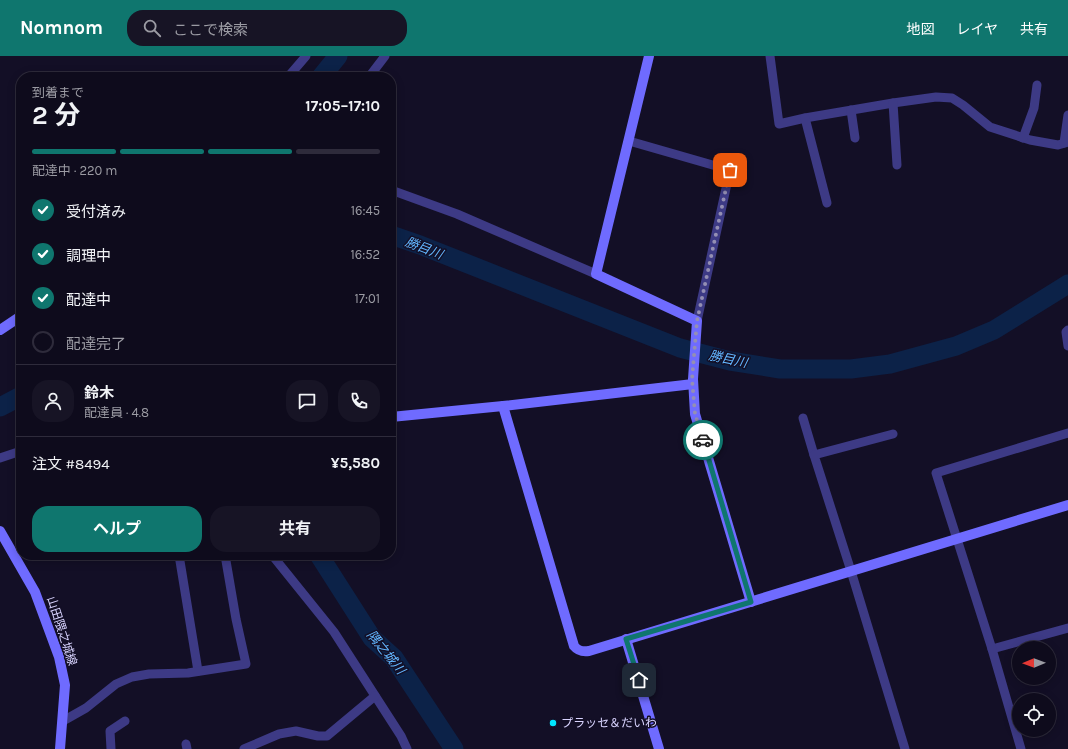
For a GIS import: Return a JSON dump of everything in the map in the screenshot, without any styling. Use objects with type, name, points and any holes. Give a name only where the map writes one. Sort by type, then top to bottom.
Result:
[{"type":"street","points":[[292,72],[306,56]]},
{"type":"street","points":[[373,72],[385,56]]},
{"type":"street","points":[[596,274],[649,56]]},
{"type":"street","points":[[770,56],[779,124],[893,103],[936,97],[952,98],[990,127],[1030,140],[1058,145],[1066,142],[1068,115]]},
{"type":"street","points":[[1023,138],[1034,108],[1037,85]]},
{"type":"street","points":[[893,103],[897,165]]},
{"type":"street","points":[[851,110],[855,138]]},
{"type":"street","points":[[805,118],[827,203]]},
{"type":"street","points":[[629,141],[730,170],[697,324],[693,381],[695,414],[751,602]]},
{"type":"street","points":[[396,192],[464,217],[596,274],[697,324]]},
{"type":"street","points":[[0,330],[16,319]]},
{"type":"street","points":[[1068,330],[1066,332],[1068,346]]},
{"type":"street","points":[[396,417],[503,406],[693,381]]},
{"type":"street","points":[[503,406],[574,646],[577,650],[582,652],[1067,507]]},
{"type":"street","points":[[803,418],[905,749]]},
{"type":"street","points":[[1021,749],[992,649],[936,473],[1068,433]]},
{"type":"street","points":[[814,455],[893,434]]},
{"type":"street","points":[[0,458],[16,453]]},
{"type":"street","name":"山田隈之城線","points":[[0,531],[16,559]]},
{"type":"street","name":"山田隈之城線","points":[[17,560],[35,592],[59,658],[65,685],[60,749]]},
{"type":"street","points":[[180,560],[198,671]]},
{"type":"street","points":[[63,721],[86,708],[116,684],[132,678],[149,674],[198,671],[246,664],[236,619],[226,560]]},
{"type":"street","points":[[276,560],[334,632],[401,736],[407,749]]},
{"type":"street","points":[[992,649],[1068,628]]},
{"type":"street","points":[[626,639],[659,749]]},
{"type":"street","points":[[244,749],[280,734],[296,731],[318,736],[327,736],[375,696]]},
{"type":"street","points":[[111,749],[110,731],[125,721]]},
{"type":"waterway","points":[[325,72],[338,56]]},
{"type":"waterway","name":"勝目川","points":[[396,237],[680,348],[730,361],[780,369],[851,369],[890,364],[956,346],[994,330],[1068,284]]},
{"type":"waterway","name":"隅之城川","points":[[0,407],[16,399]]},
{"type":"waterway","name":"隅之城川","points":[[322,560],[372,638],[394,658],[454,749]]},
{"type":"way so far","points":[[703,440],[695,414],[692,379],[697,321],[730,170]]},
{"type":"place","name":"プラッセ＆だいわ","points":[[553,723]]},
{"type":"route","points":[[639,680],[626,639],[751,602],[703,440]]}]
